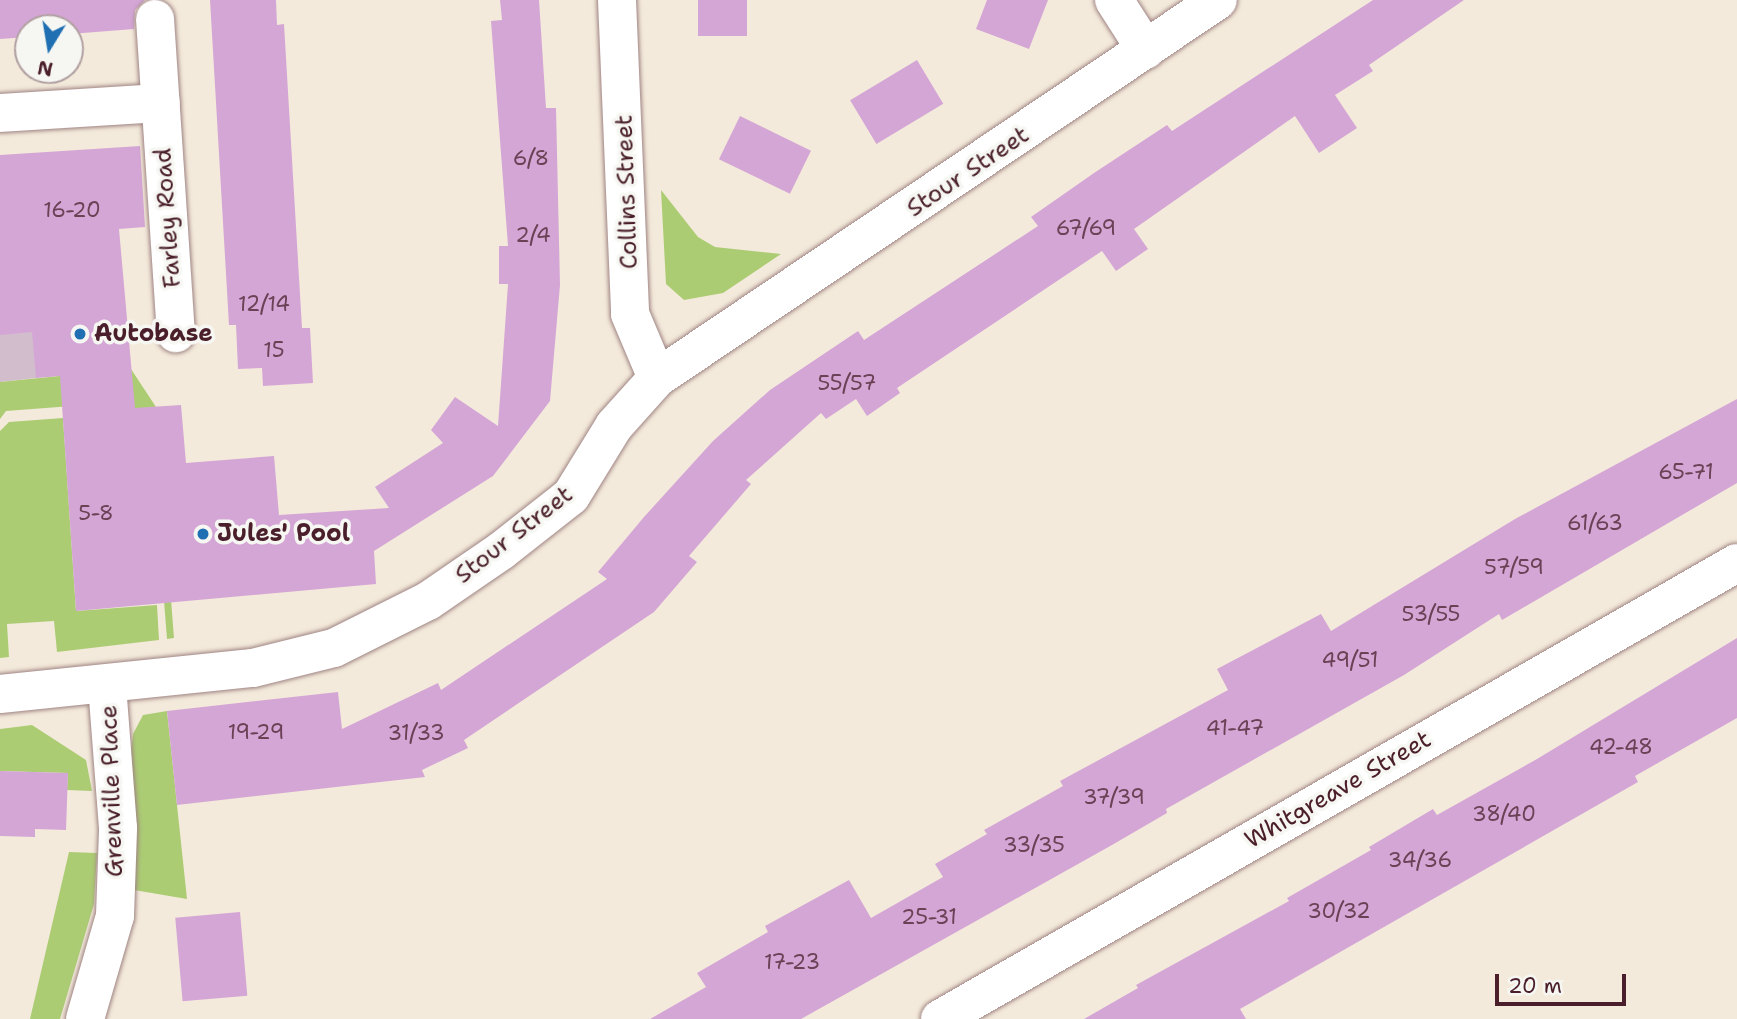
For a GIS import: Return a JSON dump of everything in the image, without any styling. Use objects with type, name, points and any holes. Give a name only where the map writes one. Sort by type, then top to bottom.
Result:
[{"type":"street","name":"Collins Street","points":[[617,0],[630,314],[657,378]]},
{"type":"street","points":[[1114,0],[1146,50]]},
{"type":"street","name":"Stour Street","points":[[0,694],[253,668],[334,648],[428,600],[501,551],[571,496],[614,426],[657,378],[1219,0]]},
{"type":"street","name":"Farley Road","points":[[155,19],[176,332]]},
{"type":"street","points":[[0,113],[161,103]]},
{"type":"street","name":"Whitgreave Street","points":[[940,1019],[1737,563]]},
{"type":"street","name":"Grenville Place","points":[[85,1019],[115,916],[118,828],[107,684]]},
{"type":"shaded area","points":[[105,295],[36,378],[0,382],[0,304]]},
{"type":"green space","points":[[661,190],[698,237],[715,247],[781,254],[723,293],[684,300],[666,284]]},
{"type":"green space","points":[[131,369],[156,407],[174,638],[167,639],[151,434],[112,404]]},
{"type":"green space","points":[[69,375],[72,406],[6,411],[0,419],[0,382]]},
{"type":"green space","points":[[63,418],[76,611],[157,605],[159,640],[57,652],[54,621],[7,624],[9,657],[0,658],[0,431],[9,422]]},
{"type":"green space","points":[[167,711],[187,899],[134,890],[129,770],[133,734],[143,715]]},
{"type":"green space","points":[[32,725],[86,760],[92,791],[67,790],[68,773],[0,771],[0,729]]},
{"type":"green space","points":[[69,852],[97,853],[94,904],[60,1019],[30,1019]]},
{"type":"building","points":[[0,0],[145,0],[135,10],[134,29],[84,33],[84,14],[14,14],[14,38],[0,39]]},
{"type":"building","points":[[210,0],[276,0],[277,25],[284,24],[302,328],[310,328],[313,383],[263,386],[262,368],[238,369],[236,325],[229,325]]},
{"type":"building","points":[[500,0],[539,0],[546,108],[556,108],[560,285],[550,401],[493,476],[374,551],[376,584],[76,611],[60,376],[36,378],[32,332],[0,335],[0,155],[140,146],[145,227],[119,229],[135,408],[181,405],[186,463],[274,456],[279,515],[389,508],[375,487],[443,443],[431,430],[455,397],[498,426],[508,284],[499,284],[499,246],[508,246],[491,21],[502,20]]},
{"type":"building","points":[[698,0],[747,0],[747,36],[698,36]]},
{"type":"building","points":[[987,0],[1048,0],[1029,49],[976,29]]},
{"type":"building","points":[[1373,0],[1464,0],[1369,65],[1373,71],[1335,95],[1357,128],[1319,153],[1295,116],[1134,229],[1148,249],[1116,271],[1102,251],[897,388],[900,393],[867,416],[856,399],[826,419],[821,413],[746,480],[751,484],[689,556],[697,562],[654,612],[464,740],[468,748],[422,770],[425,777],[177,805],[167,711],[338,692],[342,729],[438,683],[441,690],[607,579],[598,572],[644,517],[713,441],[770,390],[858,331],[864,340],[1038,226],[1031,217],[1094,173],[1167,125],[1172,131]]},
{"type":"building","points":[[917,60],[943,104],[876,144],[850,100]]},
{"type":"building","points":[[740,116],[811,151],[790,194],[719,159]]},
{"type":"building","points":[[1737,399],[1737,483],[1502,620],[1499,614],[1404,675],[1166,809],[1167,813],[1112,845],[801,1019],[650,1019],[706,987],[697,973],[768,932],[765,926],[849,880],[871,918],[943,877],[935,864],[987,834],[984,830],[1063,786],[1060,781],[1228,690],[1217,669],[1321,614],[1331,631],[1515,519]]},
{"type":"building","points":[[1737,638],[1737,718],[1635,776],[1638,782],[1240,1009],[1246,1019],[1084,1019],[1138,988],[1136,985],[1289,901],[1287,898],[1371,850],[1369,847],[1433,809],[1437,815],[1537,759]]},
{"type":"building","points":[[0,771],[68,773],[66,830],[35,829],[35,837],[0,836]]},
{"type":"building","points":[[240,912],[247,996],[183,1001],[175,918]]},
{"type":"place","name":"Autobase","points":[[80,334]]},
{"type":"place","name":"Jules' Pool","points":[[203,534]]}]
